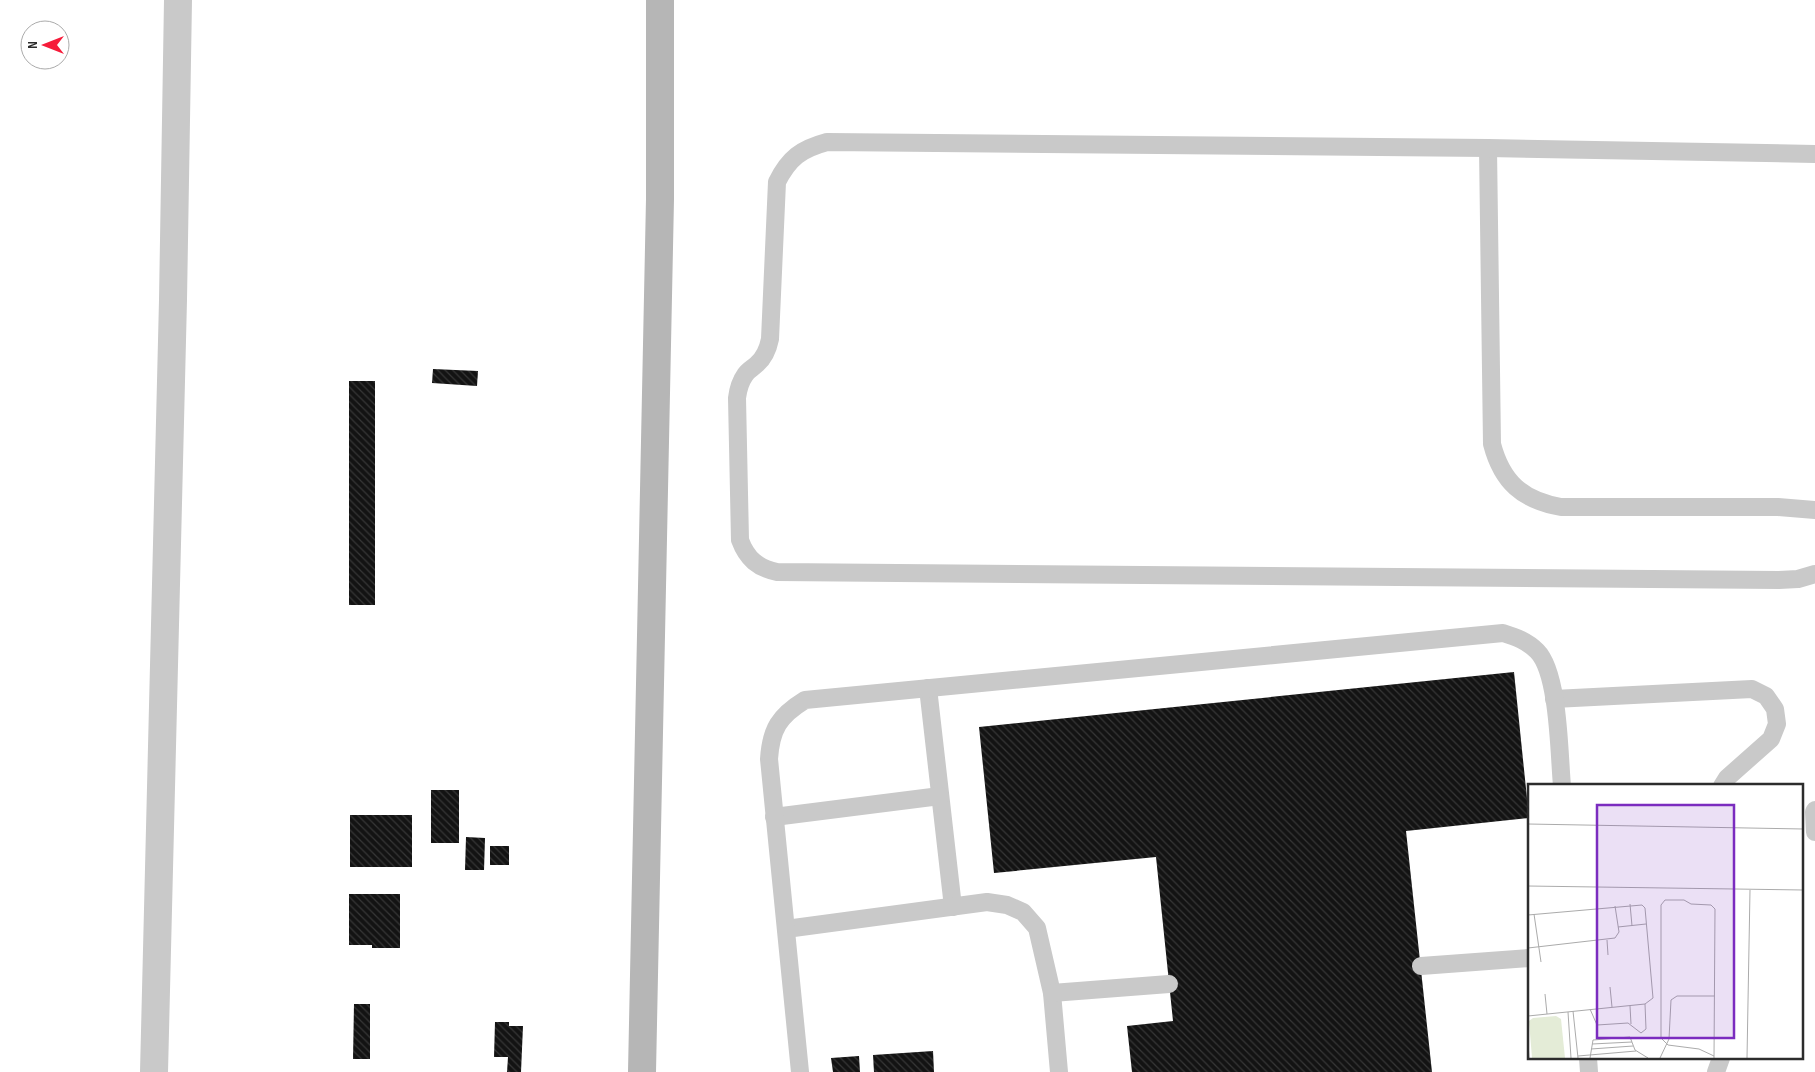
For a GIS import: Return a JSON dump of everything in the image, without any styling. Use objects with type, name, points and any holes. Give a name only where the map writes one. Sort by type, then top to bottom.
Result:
[{"type":"street","points":[[154,1072],[173,310],[178,0]]},
{"type":"street","points":[[642,1072],[660,199],[660,0]]},
{"type":"lane","points":[[1815,154],[1488,148],[827,142],[811,146],[789,162],[777,182],[770,339],[764,356],[745,374],[738,389],[737,398],[740,531],[744,550],[748,557],[757,565],[766,570],[777,572],[1769,580],[1798,578],[1815,574]]},
{"type":"lane","points":[[1488,148],[1492,444],[1501,469],[1518,490],[1545,504],[1561,507],[1778,507],[1815,510]]},
{"type":"lane","points":[[800,1072],[768,759],[770,741],[777,724],[790,709],[805,700],[1503,633],[1522,639],[1538,652],[1549,669],[1554,699],[1562,784]]},
{"type":"lane","points":[[928,688],[953,906]]},
{"type":"lane","points":[[1554,699],[1752,689],[1766,696],[1775,709],[1777,724],[1771,739],[1727,778],[1723,784]]},
{"type":"lane","points":[[774,817],[940,796]]},
{"type":"lane","points":[[1815,810],[1815,832]]},
{"type":"lane","points":[[786,929],[987,902],[1007,905],[1023,912],[1037,928],[1052,993],[1059,1072]]},
{"type":"lane","points":[[1421,966],[1528,958]]},
{"type":"lane","points":[[1052,993],[1169,984]]},
{"type":"lane","points":[[1716,1072],[1720,1060]]},
{"type":"building","points":[[433,369],[478,371],[477,386],[432,383]]},
{"type":"building","points":[[349,381],[375,381],[375,605],[349,605]]},
{"type":"building","points":[[1514,672],[1528,818],[1406,831],[1432,1072],[1132,1072],[1127,1026],[1173,1021],[1156,857],[994,873],[979,727]]},
{"type":"building","points":[[431,790],[459,790],[459,843],[431,843]]},
{"type":"building","points":[[350,815],[412,815],[412,867],[350,867]]},
{"type":"building","points":[[466,837],[485,838],[484,870],[465,870]]},
{"type":"building","points":[[490,846],[509,846],[509,865],[490,865]]},
{"type":"building","points":[[349,894],[400,894],[400,948],[372,948],[372,945],[349,945]]},
{"type":"building","points":[[354,1004],[370,1004],[370,1059],[353,1059]]},
{"type":"building","points":[[495,1022],[509,1022],[509,1026],[523,1026],[521,1072],[507,1072],[508,1057],[494,1057]]},
{"type":"building","points":[[933,1051],[934,1072],[874,1072],[873,1055]]},
{"type":"building","points":[[859,1056],[860,1072],[833,1072],[831,1058]]}]
